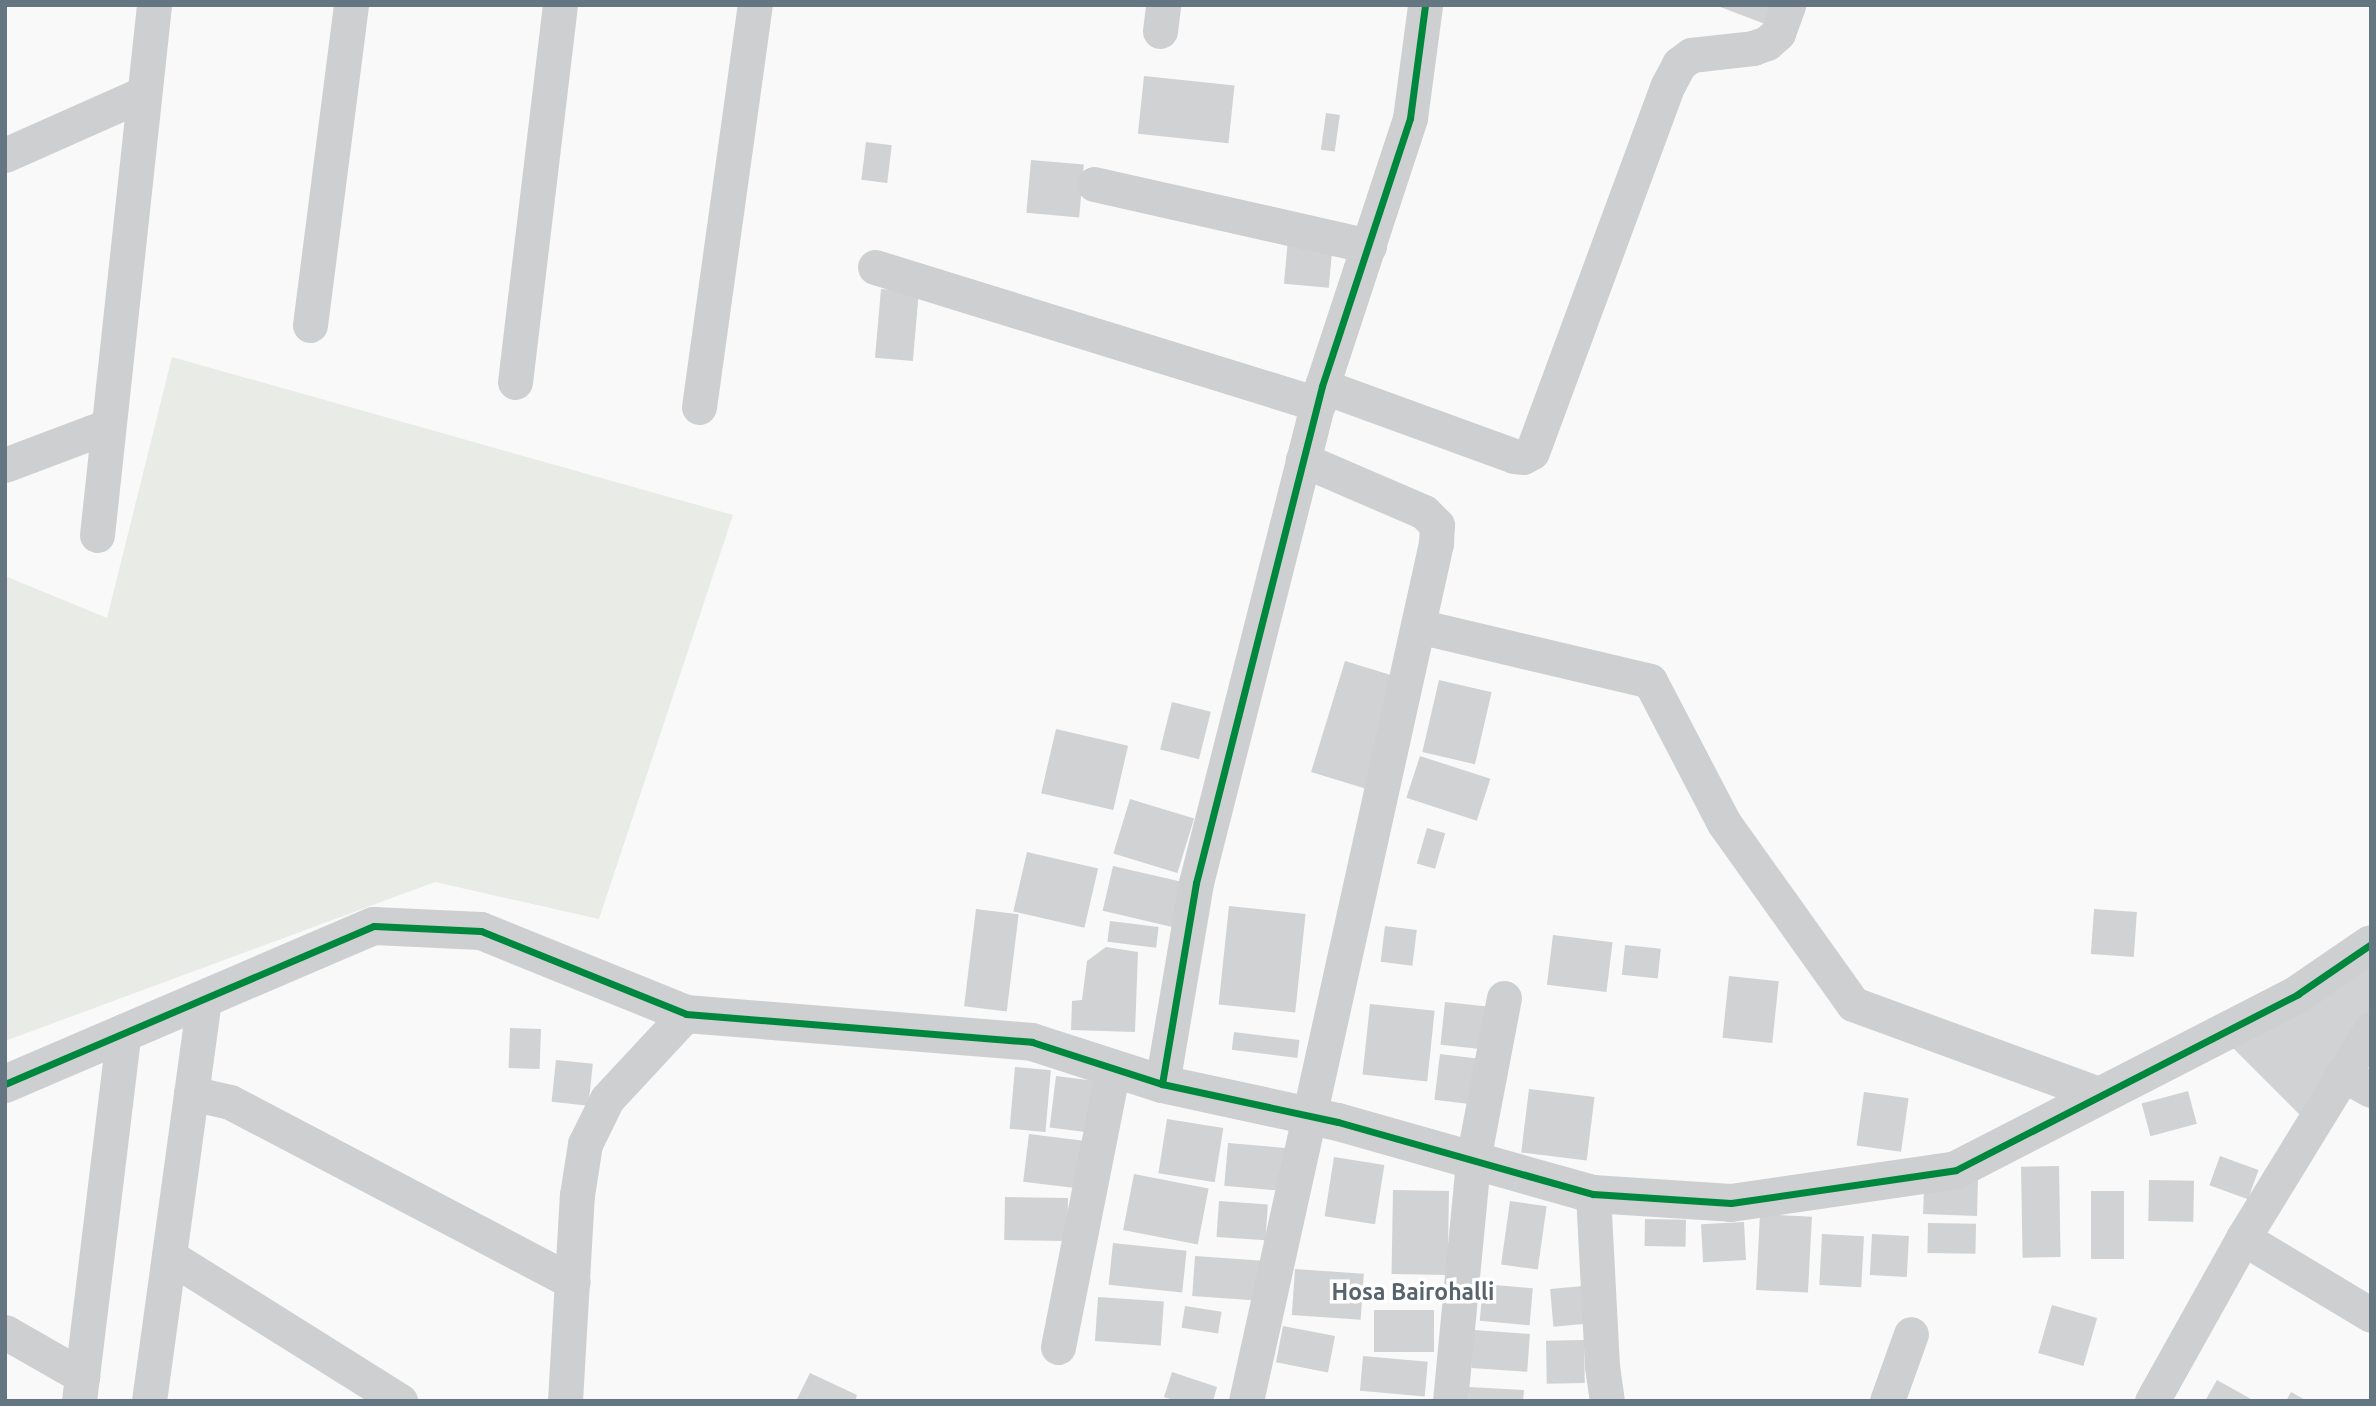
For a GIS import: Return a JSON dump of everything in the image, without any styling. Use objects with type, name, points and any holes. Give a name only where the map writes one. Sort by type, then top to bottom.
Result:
[{"type":"street","points":[[97,535],[153,5]]},
{"type":"street","points":[[310,325],[351,5]]},
{"type":"street","points":[[515,382],[559,5]]},
{"type":"street","points":[[699,407],[755,5]]},
{"type":"street","points":[[1162,1084],[1196,883],[1320,395],[1410,118],[1425,5]]},
{"type":"street","points":[[875,267],[1320,395],[1523,457],[1532,452],[1668,85],[1679,64],[1691,55],[1753,48],[1767,43],[1778,33],[1788,5]]},
{"type":"street","points":[[5,155],[144,93]]},
{"type":"street","points":[[1094,184],[1369,246]]},
{"type":"street","points":[[5,465],[108,426]]},
{"type":"street","points":[[1246,1401],[1436,543],[1437,525],[1424,512],[1303,460]]},
{"type":"street","points":[[1418,626],[1650,681],[1724,823],[1853,1004],[2102,1095]]},
{"type":"street","points":[[5,1084],[374,926],[481,931],[686,1014],[1032,1042],[1162,1084],[1307,1116],[1593,1194],[1731,1202],[1956,1170],[2298,994],[2371,944]]},
{"type":"street","points":[[149,1401],[204,998]]},
{"type":"street","points":[[1450,1401],[1473,1160],[1504,999]]},
{"type":"street","points":[[565,1401],[577,1195],[585,1144],[607,1100],[686,1014]]},
{"type":"street","points":[[2152,1401],[2243,1238],[2356,1082],[2371,1029]]},
{"type":"street","points":[[80,1389],[124,1031]]},
{"type":"street","points":[[1058,1347],[1113,1069]]},
{"type":"street","points":[[191,1093],[230,1102],[573,1282]]},
{"type":"street","points":[[1593,1194],[1602,1366],[1607,1401]]},
{"type":"street","points":[[2243,1238],[2371,1315]]},
{"type":"street","points":[[169,1256],[400,1401]]},
{"type":"street","points":[[5,1332],[80,1389]]},
{"type":"street","points":[[1887,1401],[1911,1334]]},
{"type":"shaded area","points":[[172,357],[733,515],[599,919],[435,882],[5,1041],[5,576],[107,618]]},
{"type":"building","points":[[1715,5],[1781,5],[1773,27]]},
{"type":"building","points":[[1144,76],[1235,86],[1228,143],[1138,134]]},
{"type":"building","points":[[1326,113],[1340,115],[1335,152],[1321,150]]},
{"type":"building","points":[[866,142],[892,145],[887,183],[861,180]]},
{"type":"building","points":[[1031,160],[1084,165],[1079,217],[1026,213]]},
{"type":"building","points":[[1288,238],[1333,242],[1329,288],[1284,284]]},
{"type":"building","points":[[881,289],[919,292],[913,361],[875,358]]},
{"type":"building","points":[[1345,661],[1401,678],[1368,789],[1311,772]]},
{"type":"building","points":[[1439,680],[1492,692],[1475,764],[1422,752]]},
{"type":"building","points":[[1172,702],[1211,712],[1199,759],[1160,750]]},
{"type":"building","points":[[1056,729],[1128,746],[1113,810],[1041,793]]},
{"type":"building","points":[[1420,756],[1490,779],[1477,821],[1406,798]]},
{"type":"building","points":[[1130,799],[1194,819],[1177,873],[1113,854]]},
{"type":"building","points":[[1427,828],[1445,833],[1435,869],[1417,864]]},
{"type":"building","points":[[1027,852],[1098,868],[1084,928],[1013,911]]},
{"type":"building","points":[[1113,866],[1188,883],[1178,928],[1103,911]]},
{"type":"building","points":[[1229,906],[1306,914],[1295,1013],[1219,1004]]},
{"type":"building","points":[[976,909],[1019,914],[1007,1012],[964,1006]]},
{"type":"building","points":[[2094,909],[2137,912],[2134,957],[2091,954]]},
{"type":"building","points":[[1110,921],[1159,927],[1156,948],[1107,942]]},
{"type":"building","points":[[1385,926],[1417,930],[1412,966],[1381,962]]},
{"type":"building","points":[[1553,935],[1613,942],[1606,992],[1547,985]]},
{"type":"building","points":[[1625,945],[1661,949],[1658,979],[1622,975]]},
{"type":"building","points":[[1106,947],[1138,952],[1135,1032],[1071,1030],[1072,1001],[1082,1000],[1087,961]]},
{"type":"building","points":[[2371,963],[2371,1018],[2304,1119],[2232,1047]]},
{"type":"building","points":[[1729,976],[1779,981],[1772,1043],[1723,1038]]},
{"type":"building","points":[[1445,1002],[1492,1007],[1487,1050],[1441,1045]]},
{"type":"building","points":[[1370,1004],[1435,1011],[1427,1081],[1363,1075]]},
{"type":"building","points":[[510,1028],[541,1029],[540,1069],[509,1068]]},
{"type":"building","points":[[1234,1032],[1300,1040],[1297,1058],[1232,1050]]},
{"type":"building","points":[[1440,1054],[1483,1059],[1477,1105],[1434,1100]]},
{"type":"building","points":[[556,1060],[593,1064],[588,1106],[552,1102]]},
{"type":"building","points":[[1015,1067],[1051,1070],[1045,1132],[1010,1129]]},
{"type":"building","points":[[1056,1076],[1094,1081],[1087,1132],[1050,1128]]},
{"type":"building","points":[[1529,1089],[1595,1097],[1587,1161],[1521,1153]]},
{"type":"building","points":[[2188,1091],[2197,1124],[2150,1136],[2142,1103]]},
{"type":"building","points":[[1864,1092],[1909,1098],[1901,1152],[1856,1145]]},
{"type":"building","points":[[1167,1119],[1223,1128],[1215,1182],[1158,1173]]},
{"type":"building","points":[[1029,1134],[1092,1142],[1086,1189],[1023,1182]]},
{"type":"building","points":[[1228,1143],[1292,1149],[1288,1191],[1224,1186]]},
{"type":"building","points":[[2220,1156],[2259,1170],[2248,1199],[2209,1185]]},
{"type":"building","points":[[1334,1157],[1384,1165],[1375,1224],[1325,1216]]},
{"type":"building","points":[[2059,1166],[2061,1257],[2023,1258],[2021,1167]]},
{"type":"building","points":[[1134,1174],[1209,1189],[1198,1244],[1123,1230]]},
{"type":"building","points":[[1953,1178],[1978,1179],[1977,1216],[1923,1214],[1924,1189],[1953,1190]]},
{"type":"building","points":[[2149,1180],[2194,1181],[2193,1222],[2148,1221]]},
{"type":"building","points":[[1393,1190],[1449,1191],[1448,1275],[1392,1274]]},
{"type":"building","points":[[2091,1191],[2124,1191],[2124,1259],[2091,1259]]},
{"type":"building","points":[[1005,1197],[1068,1198],[1067,1241],[1004,1240]]},
{"type":"building","points":[[1219,1201],[1268,1204],[1265,1240],[1216,1237]]},
{"type":"building","points":[[1510,1201],[1547,1206],[1538,1270],[1501,1264]]},
{"type":"building","points":[[1760,1214],[1812,1217],[1808,1293],[1756,1290]]},
{"type":"building","points":[[1645,1219],[1686,1220],[1686,1247],[1645,1246]]},
{"type":"building","points":[[1744,1222],[1746,1260],[1703,1262],[1701,1224]]},
{"type":"building","points":[[1928,1223],[1976,1224],[1975,1254],[1927,1253]]},
{"type":"building","points":[[1822,1234],[1864,1236],[1861,1287],[1819,1285]]},
{"type":"building","points":[[1872,1234],[1909,1236],[1907,1277],[1870,1275]]},
{"type":"building","points":[[1113,1243],[1187,1251],[1182,1293],[1109,1285]]},
{"type":"building","points":[[1195,1256],[1263,1261],[1260,1301],[1192,1296]]},
{"type":"building","points":[[1295,1269],[1364,1274],[1361,1320],[1292,1315]]},
{"type":"building","points":[[1483,1284],[1533,1288],[1530,1325],[1480,1321]]},
{"type":"building","points":[[1583,1286],[1586,1324],[1553,1327],[1550,1289]]},
{"type":"building","points":[[1098,1297],[1164,1302],[1161,1345],[1095,1341]]},
{"type":"building","points":[[2052,1305],[2097,1318],[2083,1366],[2038,1353]]},
{"type":"building","points":[[1185,1306],[1222,1312],[1218,1334],[1182,1328]]},
{"type":"building","points":[[1374,1310],[1434,1310],[1434,1352],[1374,1352]]},
{"type":"building","points":[[1283,1326],[1335,1336],[1328,1372],[1276,1362]]},
{"type":"building","points":[[1474,1330],[1530,1334],[1527,1372],[1471,1368]]},
{"type":"building","points":[[1584,1340],[1585,1383],[1547,1384],[1546,1341]]},
{"type":"building","points":[[1363,1356],[1428,1362],[1425,1397],[1360,1391]]},
{"type":"building","points":[[1172,1372],[1217,1387],[1213,1401],[1177,1401],[1164,1397]]},
{"type":"building","points":[[810,1373],[857,1395],[855,1401],[796,1401]]},
{"type":"building","points":[[2217,1380],[2251,1399],[2250,1401],[2205,1401]]},
{"type":"building","points":[[1469,1387],[1524,1390],[1523,1401],[1468,1401]]},
{"type":"building","points":[[2291,1392],[2307,1401],[2286,1401]]},
{"type":"cycle path","points":[[1162,1084],[1196,883],[1322,386],[1410,118],[1425,5]]},
{"type":"cycle path","points":[[5,1084],[374,926],[481,931],[686,1014],[1032,1042],[1162,1084],[1338,1122],[1593,1194],[1731,1203],[1956,1170],[2298,994],[2371,944]]},
{"type":"district","name":"Hosa Bairohalli","points":[[1413,1292]]}]
